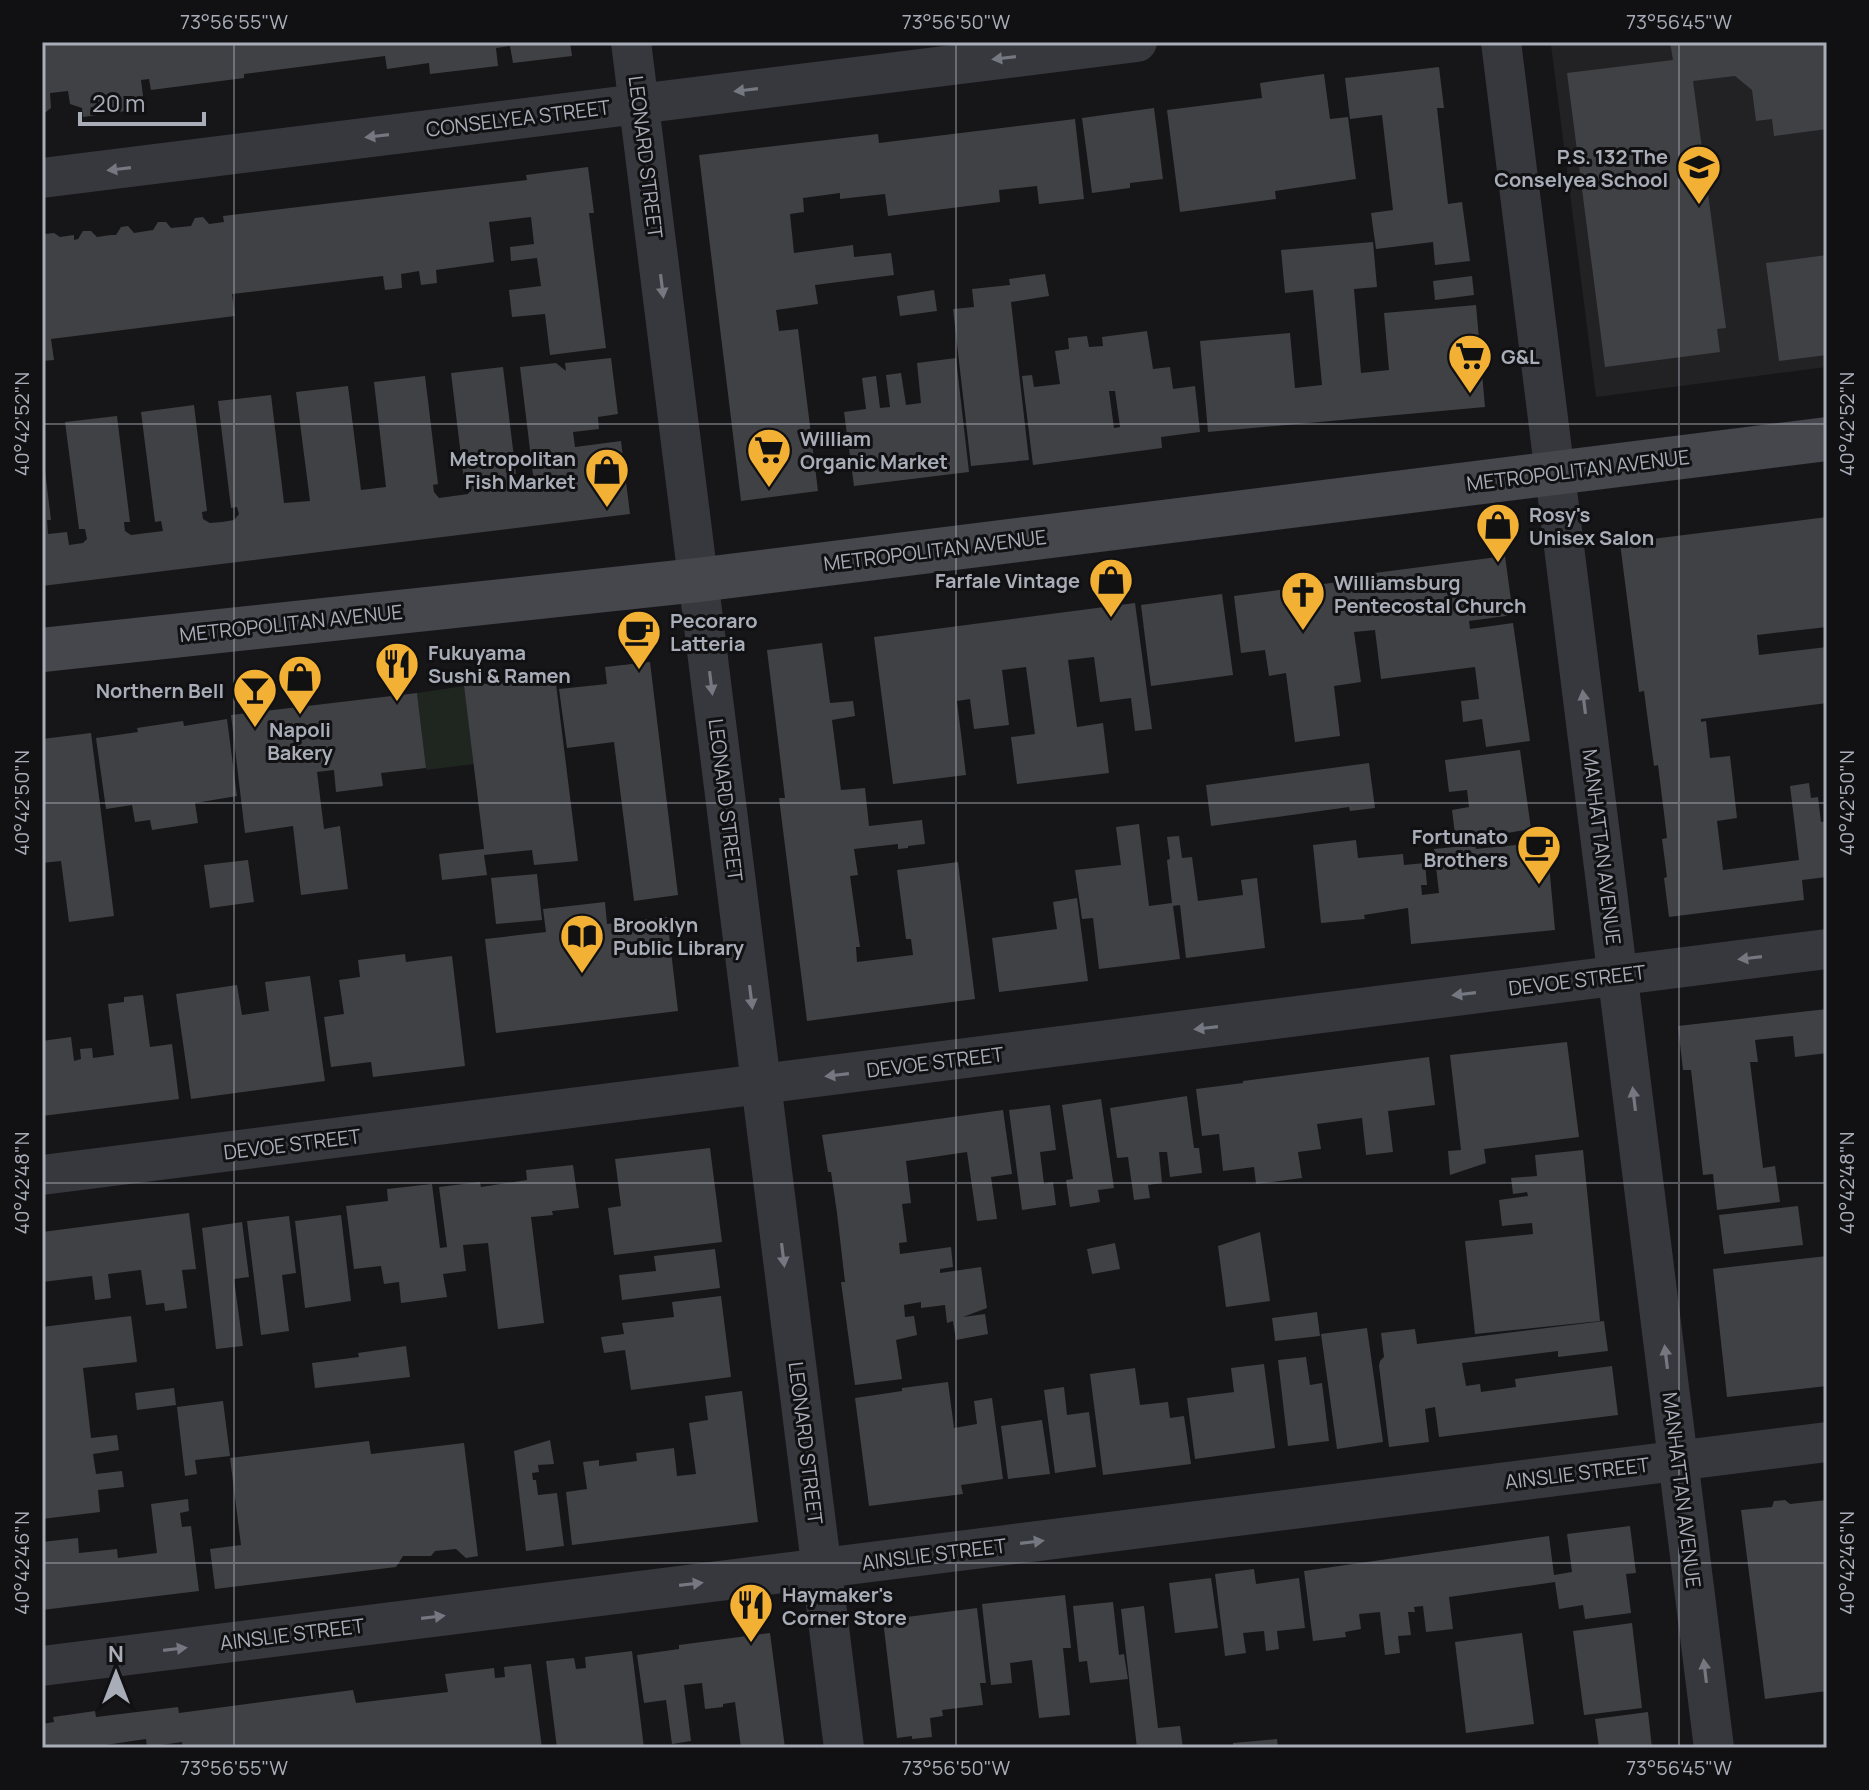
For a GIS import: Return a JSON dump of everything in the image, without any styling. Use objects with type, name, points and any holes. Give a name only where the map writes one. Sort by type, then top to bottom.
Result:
[{"type":"main road","name":"METROPOLITAN AVENUE","points":[[42,650],[698,580],[1827,439]]},
{"type":"street","name":"LEONARD STREET","points":[[631,42],[844,1748]]},
{"type":"street","name":"CONSELYEA STREET","points":[[42,178],[1137,42]]},
{"type":"street","name":"MANHATTAN AVENUE","points":[[1501,42],[1714,1748]]},
{"type":"street","name":"DEVOE STREET","points":[[42,1175],[1827,949]]},
{"type":"street","name":"AINSLIE STREET","points":[[42,1666],[1827,1442]]},
{"type":"shaded area","name":"P.S. 132 The Conselyea School","points":[[1573,42],[1827,42],[1827,367],[1596,397],[1551,45]]},
{"type":"shaded area","points":[[464,686],[474,764],[426,770],[417,693]]},
{"type":"building","points":[[42,42],[570,42],[572,56],[513,63],[510,46],[496,48],[498,66],[430,74],[429,63],[387,69],[385,56],[244,74],[244,78],[151,90],[149,79],[141,80],[143,96],[132,101],[133,110],[83,117],[82,108],[70,104],[68,91],[50,93],[51,108],[42,115]]},
{"type":"building","points":[[1670,42],[1827,42],[1827,129],[1774,136],[1772,119],[1756,121],[1752,90],[1735,76],[1693,81],[1726,328],[1717,329],[1720,352],[1605,367],[1567,73],[1673,60]]},
{"type":"building","points":[[1439,67],[1444,108],[1437,108],[1448,204],[1462,202],[1470,261],[1435,265],[1433,242],[1376,249],[1371,213],[1393,210],[1382,115],[1350,119],[1345,78]]},
{"type":"building","points":[[1324,74],[1330,119],[1348,117],[1356,179],[1275,191],[1276,199],[1180,212],[1167,110],[1262,98],[1260,83]]},
{"type":"building","points":[[1154,108],[1163,179],[1130,183],[1130,188],[1092,193],[1082,118]]},
{"type":"building","points":[[1075,119],[1084,199],[1039,204],[1037,186],[999,190],[1000,202],[888,216],[885,194],[840,199],[840,193],[803,198],[804,212],[790,214],[794,253],[853,245],[854,257],[891,253],[894,275],[815,285],[818,304],[776,310],[779,331],[798,329],[818,491],[741,501],[699,155],[878,134],[879,143]]},
{"type":"building","points":[[588,167],[594,213],[589,213],[606,348],[550,355],[545,314],[512,317],[509,290],[541,286],[537,258],[511,261],[510,247],[534,244],[531,217],[489,222],[494,262],[436,270],[437,283],[421,285],[419,271],[401,274],[402,288],[385,290],[383,276],[232,294],[235,316],[51,339],[54,360],[42,361],[44,234],[54,233],[60,237],[74,235],[74,240],[83,231],[91,231],[97,237],[116,235],[121,227],[128,226],[134,233],[153,230],[158,222],[166,222],[171,228],[191,226],[195,218],[203,217],[209,224],[224,222],[223,216],[527,180],[526,175]]},
{"type":"building","points":[[1373,242],[1377,287],[1354,289],[1361,373],[1389,370],[1384,313],[1476,305],[1485,407],[1208,432],[1200,341],[1290,333],[1295,388],[1322,385],[1313,290],[1285,293],[1281,250]]},
{"type":"building","points":[[1827,255],[1827,355],[1779,361],[1766,263]]},
{"type":"building","points":[[1045,274],[1049,296],[1011,302],[1029,460],[971,466],[953,309],[974,307],[972,289],[1010,285],[1009,279]]},
{"type":"building","points":[[1472,276],[1474,295],[1435,300],[1433,281]]},
{"type":"building","points":[[934,290],[937,311],[900,316],[897,296]]},
{"type":"building","points":[[1147,331],[1153,369],[1170,367],[1173,389],[1195,386],[1200,432],[1161,437],[1162,448],[1033,465],[1022,376],[1032,375],[1034,387],[1060,384],[1055,351],[1069,349],[1068,338],[1087,336],[1089,347],[1103,346],[1102,337]],"holes":[[[1109,391],[1115,391],[1120,427],[1114,428]]]},
{"type":"building","points":[[611,358],[618,414],[598,417],[599,429],[573,432],[575,447],[621,441],[630,514],[42,586],[42,462],[51,520],[47,520],[48,534],[67,532],[69,545],[83,543],[87,539],[85,529],[79,529],[65,422],[117,416],[130,522],[124,522],[125,531],[131,535],[163,531],[161,521],[155,522],[141,412],[194,405],[207,511],[202,512],[203,519],[210,523],[222,522],[234,520],[239,514],[237,507],[231,508],[218,401],[271,395],[284,503],[310,501],[296,392],[348,386],[361,490],[386,487],[374,382],[425,376],[438,484],[433,485],[439,498],[468,494],[471,490],[470,481],[464,481],[451,373],[503,367],[516,474],[512,474],[514,486],[534,483],[520,367],[556,363],[566,371],[565,363]]},
{"type":"building","points":[[956,358],[969,472],[854,486],[844,412],[866,409],[862,378],[876,376],[880,408],[890,407],[886,375],[901,373],[906,405],[921,403],[917,363]]},
{"type":"building","points":[[1827,517],[1827,627],[1757,635],[1759,655],[1827,647],[1827,703],[1701,719],[1701,722],[1706,721],[1710,758],[1730,756],[1737,818],[1717,821],[1723,870],[1799,860],[1790,786],[1809,783],[1811,798],[1818,797],[1821,822],[1827,821],[1827,877],[1802,880],[1804,900],[1669,917],[1662,839],[1667,838],[1658,765],[1654,766],[1644,691],[1639,692],[1620,543]]},
{"type":"building","points":[[1505,556],[1513,615],[1469,621],[1470,629],[1513,623],[1530,741],[1486,747],[1482,719],[1463,722],[1461,701],[1479,699],[1475,667],[1381,679],[1375,630],[1354,632],[1361,682],[1334,686],[1340,736],[1295,742],[1286,673],[1269,676],[1265,650],[1241,653],[1234,596]]},
{"type":"building","points":[[1222,594],[1233,675],[1151,686],[1141,605]]},
{"type":"building","points":[[1135,603],[1152,729],[1135,731],[1131,698],[1100,702],[1094,657],[1068,660],[1077,727],[1103,723],[1109,773],[1017,784],[1011,737],[1035,734],[1026,667],[1002,670],[1009,725],[974,729],[970,699],[957,701],[966,775],[893,784],[874,637]]},
{"type":"building","points":[[822,643],[830,703],[853,701],[855,716],[832,720],[841,790],[865,788],[869,826],[922,820],[925,844],[898,849],[898,844],[854,849],[858,875],[850,876],[860,947],[856,947],[857,962],[913,955],[911,939],[906,939],[897,870],[958,862],[975,999],[807,1021],[779,798],[785,798],[767,650]]},
{"type":"building","points":[[650,662],[678,895],[634,901],[614,742],[567,748],[559,689],[607,684],[605,667]]},
{"type":"building","points":[[555,676],[578,861],[534,865],[532,850],[484,855],[487,875],[442,880],[439,854],[484,849],[464,686],[511,681],[512,686],[534,684],[533,679]]},
{"type":"building","points":[[417,693],[426,768],[381,773],[383,786],[336,792],[334,770],[317,772],[324,829],[340,826],[348,889],[301,895],[293,826],[245,833],[231,715]]},
{"type":"building","points":[[227,719],[237,796],[195,803],[198,823],[152,830],[150,820],[135,822],[132,805],[106,809],[96,738],[183,721],[184,726]]},
{"type":"building","points":[[91,733],[114,916],[69,922],[61,861],[42,863],[42,739]]},
{"type":"building","points":[[1520,750],[1531,829],[1456,842],[1452,810],[1469,807],[1467,790],[1449,792],[1445,760]]},
{"type":"building","points":[[1369,763],[1375,808],[1350,811],[1349,807],[1211,826],[1206,785]]},
{"type":"building","points":[[1139,824],[1149,906],[1172,903],[1167,837],[1179,836],[1182,858],[1192,857],[1198,901],[1243,895],[1241,880],[1257,878],[1265,948],[1186,958],[1180,905],[1173,906],[1180,959],[1099,969],[1093,918],[1082,919],[1075,870],[1121,865],[1116,827]]},
{"type":"building","points":[[1356,840],[1358,858],[1403,854],[1404,865],[1425,863],[1427,885],[1421,885],[1422,895],[1439,893],[1434,849],[1475,845],[1476,849],[1547,842],[1555,930],[1411,944],[1408,908],[1364,915],[1365,919],[1321,923],[1313,845]]},
{"type":"building","points":[[248,860],[254,902],[210,908],[204,865]]},
{"type":"building","points":[[537,874],[542,920],[496,924],[491,878]]},
{"type":"building","points":[[1077,898],[1088,981],[999,992],[992,938],[1057,929],[1053,902]]},
{"type":"building","name":"Brooklyn Public Library","points":[[605,902],[607,924],[667,917],[678,1011],[496,1033],[485,939],[546,932],[543,909]]},
{"type":"building","points":[[405,954],[406,962],[452,956],[465,1066],[373,1077],[371,1062],[331,1067],[324,1017],[344,1014],[339,980],[360,977],[358,960]]},
{"type":"building","points":[[310,976],[325,1081],[191,1099],[176,994],[237,985],[242,1015],[269,1011],[265,982]]},
{"type":"building","points":[[143,995],[150,1047],[172,1044],[179,1099],[42,1116],[42,1041],[71,1037],[74,1061],[81,1059],[80,1049],[92,1048],[93,1058],[114,1055],[108,1004],[124,1002],[124,997]]},
{"type":"building","points":[[1827,1009],[1827,1053],[1795,1057],[1793,1036],[1755,1040],[1758,1062],[1750,1062],[1763,1168],[1775,1166],[1780,1202],[1717,1210],[1713,1174],[1703,1175],[1691,1070],[1683,1070],[1678,1026]]},
{"type":"building","points":[[1567,1042],[1579,1137],[1484,1149],[1486,1163],[1450,1175],[1448,1151],[1461,1150],[1450,1055]]},
{"type":"building","points":[[1429,1057],[1435,1105],[1388,1111],[1393,1152],[1366,1155],[1362,1118],[1317,1124],[1321,1149],[1298,1152],[1302,1178],[1256,1184],[1254,1167],[1223,1171],[1219,1134],[1202,1136],[1196,1089]]},
{"type":"building","points":[[1187,1096],[1194,1148],[1199,1148],[1202,1173],[1170,1177],[1167,1152],[1159,1152],[1162,1183],[1148,1185],[1150,1198],[1134,1200],[1128,1157],[1117,1158],[1110,1108]]},
{"type":"building","points":[[1101,1099],[1114,1188],[1098,1190],[1100,1202],[1070,1207],[1066,1180],[1073,1179],[1062,1105]]},
{"type":"building","points":[[1050,1105],[1056,1150],[1040,1152],[1044,1184],[1053,1182],[1056,1205],[1022,1210],[1009,1110]]},
{"type":"building","points":[[1003,1110],[1012,1174],[991,1177],[997,1219],[977,1221],[967,1152],[906,1161],[911,1203],[902,1204],[907,1242],[899,1243],[900,1254],[951,1247],[953,1267],[940,1269],[940,1273],[981,1267],[987,1308],[963,1317],[985,1314],[988,1334],[956,1340],[953,1321],[947,1323],[945,1305],[921,1308],[921,1302],[904,1305],[905,1317],[914,1316],[917,1335],[896,1340],[902,1379],[855,1385],[841,1282],[845,1282],[837,1213],[822,1135]]},
{"type":"building","points":[[710,1148],[722,1242],[614,1255],[608,1208],[621,1206],[615,1159]]},
{"type":"building","points":[[1583,1150],[1600,1321],[1475,1334],[1465,1241],[1533,1234],[1532,1223],[1502,1226],[1499,1200],[1528,1196],[1527,1192],[1513,1194],[1511,1178],[1537,1176],[1535,1155]]},
{"type":"building","points":[[573,1165],[579,1208],[531,1217],[544,1323],[498,1329],[488,1243],[463,1245],[466,1271],[443,1274],[447,1297],[401,1303],[399,1282],[384,1284],[381,1266],[354,1269],[346,1206],[388,1201],[387,1189],[432,1184],[440,1248],[447,1247],[439,1187],[480,1182],[481,1187],[527,1180],[526,1170]]},
{"type":"building","points":[[1798,1206],[1803,1245],[1724,1254],[1719,1215]]},
{"type":"building","points":[[189,1213],[196,1269],[182,1270],[187,1308],[165,1311],[164,1303],[146,1305],[141,1270],[108,1274],[111,1298],[95,1300],[92,1276],[42,1282],[42,1232]]},
{"type":"building","points":[[341,1215],[351,1301],[305,1308],[295,1221]]},
{"type":"building","points":[[289,1216],[296,1273],[282,1275],[289,1331],[261,1335],[247,1221]]},
{"type":"building","points":[[242,1222],[249,1277],[234,1279],[243,1346],[216,1349],[202,1228]]},
{"type":"building","points":[[1260,1232],[1270,1301],[1226,1307],[1218,1246]]},
{"type":"building","points":[[1115,1243],[1120,1269],[1092,1274],[1087,1249]]},
{"type":"building","points":[[715,1249],[720,1288],[622,1300],[619,1275],[656,1271],[654,1256]]},
{"type":"building","points":[[1827,1256],[1827,1386],[1727,1397],[1713,1269]]},
{"type":"building","points":[[721,1296],[731,1377],[631,1390],[625,1350],[604,1353],[601,1337],[624,1334],[622,1323],[674,1317],[672,1302]]},
{"type":"building","points":[[1317,1312],[1320,1336],[1275,1341],[1272,1318]]},
{"type":"building","points":[[131,1316],[137,1362],[83,1368],[91,1438],[117,1435],[119,1450],[93,1454],[96,1474],[122,1471],[124,1487],[98,1490],[100,1512],[42,1519],[42,1327]]},
{"type":"building","points":[[1604,1321],[1608,1351],[1558,1357],[1558,1351],[1462,1363],[1466,1386],[1480,1384],[1481,1392],[1516,1387],[1515,1379],[1612,1366],[1618,1415],[1439,1437],[1435,1407],[1425,1409],[1429,1442],[1389,1447],[1379,1366],[1384,1357],[1381,1333],[1415,1329],[1417,1344]]},
{"type":"building","points":[[1367,1328],[1383,1442],[1337,1449],[1321,1334]]},
{"type":"building","points":[[406,1346],[410,1377],[315,1388],[312,1363],[359,1357],[358,1353]]},
{"type":"building","points":[[1306,1357],[1310,1385],[1322,1383],[1329,1441],[1288,1446],[1278,1360]]},
{"type":"building","points":[[1264,1364],[1275,1448],[1195,1459],[1187,1398],[1234,1392],[1231,1368]]},
{"type":"building","points":[[1135,1368],[1140,1405],[1168,1402],[1170,1418],[1184,1416],[1191,1464],[1103,1475],[1090,1374]]},
{"type":"building","points":[[948,1382],[954,1428],[977,1424],[974,1401],[992,1398],[1003,1479],[961,1485],[963,1494],[869,1506],[855,1398]]},
{"type":"building","points":[[1064,1387],[1067,1415],[1089,1412],[1096,1467],[1055,1473],[1044,1390]]},
{"type":"building","points":[[174,1388],[176,1405],[137,1410],[135,1393]]},
{"type":"building","points":[[742,1391],[758,1522],[572,1545],[566,1492],[587,1489],[583,1462],[599,1460],[599,1466],[637,1461],[636,1453],[674,1448],[677,1476],[696,1474],[689,1423],[708,1420],[705,1396]]},
{"type":"building","points":[[223,1401],[230,1456],[195,1460],[197,1474],[185,1476],[177,1407]]},
{"type":"building","points":[[1042,1420],[1050,1474],[1008,1479],[1001,1426]]},
{"type":"building","points":[[550,1440],[554,1464],[538,1465],[539,1472],[532,1473],[538,1495],[557,1493],[564,1546],[526,1551],[514,1451]]},
{"type":"building","points":[[369,1441],[371,1454],[464,1443],[478,1556],[466,1558],[456,1549],[435,1551],[431,1556],[403,1556],[396,1567],[215,1589],[210,1549],[241,1545],[230,1458]]},
{"type":"building","points":[[188,1499],[189,1511],[180,1513],[182,1527],[191,1526],[199,1591],[42,1610],[42,1542],[78,1538],[79,1553],[117,1549],[118,1558],[157,1553],[151,1504]]},
{"type":"building","points":[[1785,1500],[1790,1504],[1827,1500],[1827,1691],[1765,1699],[1741,1510],[1772,1507],[1774,1501]]},
{"type":"building","points":[[1630,1526],[1636,1573],[1626,1574],[1631,1613],[1585,1619],[1583,1605],[1559,1609],[1555,1582],[1449,1597],[1453,1629],[1426,1632],[1423,1606],[1414,1607],[1415,1612],[1408,1612],[1411,1635],[1398,1636],[1400,1653],[1385,1655],[1380,1612],[1359,1614],[1361,1629],[1345,1632],[1346,1637],[1313,1641],[1304,1571],[1549,1536],[1554,1575],[1572,1572],[1567,1534]]},
{"type":"building","points":[[1254,1569],[1256,1584],[1299,1578],[1305,1628],[1277,1631],[1279,1649],[1266,1651],[1264,1631],[1243,1633],[1246,1653],[1225,1656],[1215,1574]]},
{"type":"building","points":[[1211,1578],[1218,1628],[1175,1633],[1169,1583]]},
{"type":"building","points":[[1065,1595],[1071,1648],[1063,1648],[1070,1715],[1039,1718],[1032,1660],[1010,1663],[1012,1683],[991,1685],[982,1604]]},
{"type":"building","points":[[1113,1602],[1119,1655],[1124,1654],[1128,1679],[1090,1683],[1087,1661],[1079,1662],[1073,1606]]},
{"type":"building","points":[[1144,1606],[1158,1728],[1180,1726],[1183,1748],[1137,1748],[1121,1609]]},
{"type":"building","points":[[977,1608],[986,1683],[980,1683],[983,1705],[942,1710],[943,1716],[930,1718],[932,1737],[897,1738],[883,1620]]},
{"type":"building","points":[[1632,1623],[1642,1708],[1584,1715],[1573,1631]]},
{"type":"building","points":[[770,1633],[785,1748],[741,1748],[735,1702],[705,1709],[702,1683],[684,1685],[691,1741],[672,1744],[666,1700],[644,1703],[637,1655],[679,1649],[679,1645]]},
{"type":"building","points":[[1522,1633],[1534,1724],[1466,1733],[1455,1642]]},
{"type":"building","points":[[632,1651],[644,1748],[557,1748],[546,1661],[574,1658],[576,1669],[586,1668],[585,1657]]},
{"type":"building","points":[[531,1664],[542,1748],[183,1748],[182,1742],[147,1747],[146,1739],[99,1748],[42,1748],[42,1724],[54,1722],[53,1717],[95,1711],[96,1717],[178,1707],[179,1713],[353,1690],[356,1703],[448,1692],[445,1674],[494,1668],[495,1678],[505,1677],[504,1667]]},
{"type":"building","points":[[1648,1712],[1652,1748],[1599,1748],[1595,1719]]},
{"type":"building","points":[[1277,1739],[1278,1748],[1233,1748],[1233,1743]]},
{"type":"place","name":"P.S. 132 The Conselyea School","points":[[1699,206]]},
{"type":"place","name":"G&L","points":[[1470,395]]},
{"type":"place","name":"William Organic Market","points":[[769,489]]},
{"type":"place","name":"Metropolitan Fish Market","points":[[607,509]]},
{"type":"place","name":"Rosy's Unisex Salon","points":[[1498,564]]},
{"type":"place","name":"Farfale Vintage","points":[[1111,619]]},
{"type":"place","name":"Williamsburg Pentecostal Church","points":[[1303,632]]},
{"type":"place","name":"Pecoraro Latteria","points":[[639,671]]},
{"type":"place","name":"Fukuyama Sushi & Ramen","points":[[397,703]]},
{"type":"place","name":"Napoli Bakery","points":[[300,716]]},
{"type":"place","name":"Northern Bell","points":[[255,729]]},
{"type":"place","name":"Fortunato Brothers","points":[[1539,886]]},
{"type":"place","name":"Brooklyn Public Library","points":[[582,975]]},
{"type":"place","name":"Haymaker's Corner Store","points":[[751,1644]]}]
